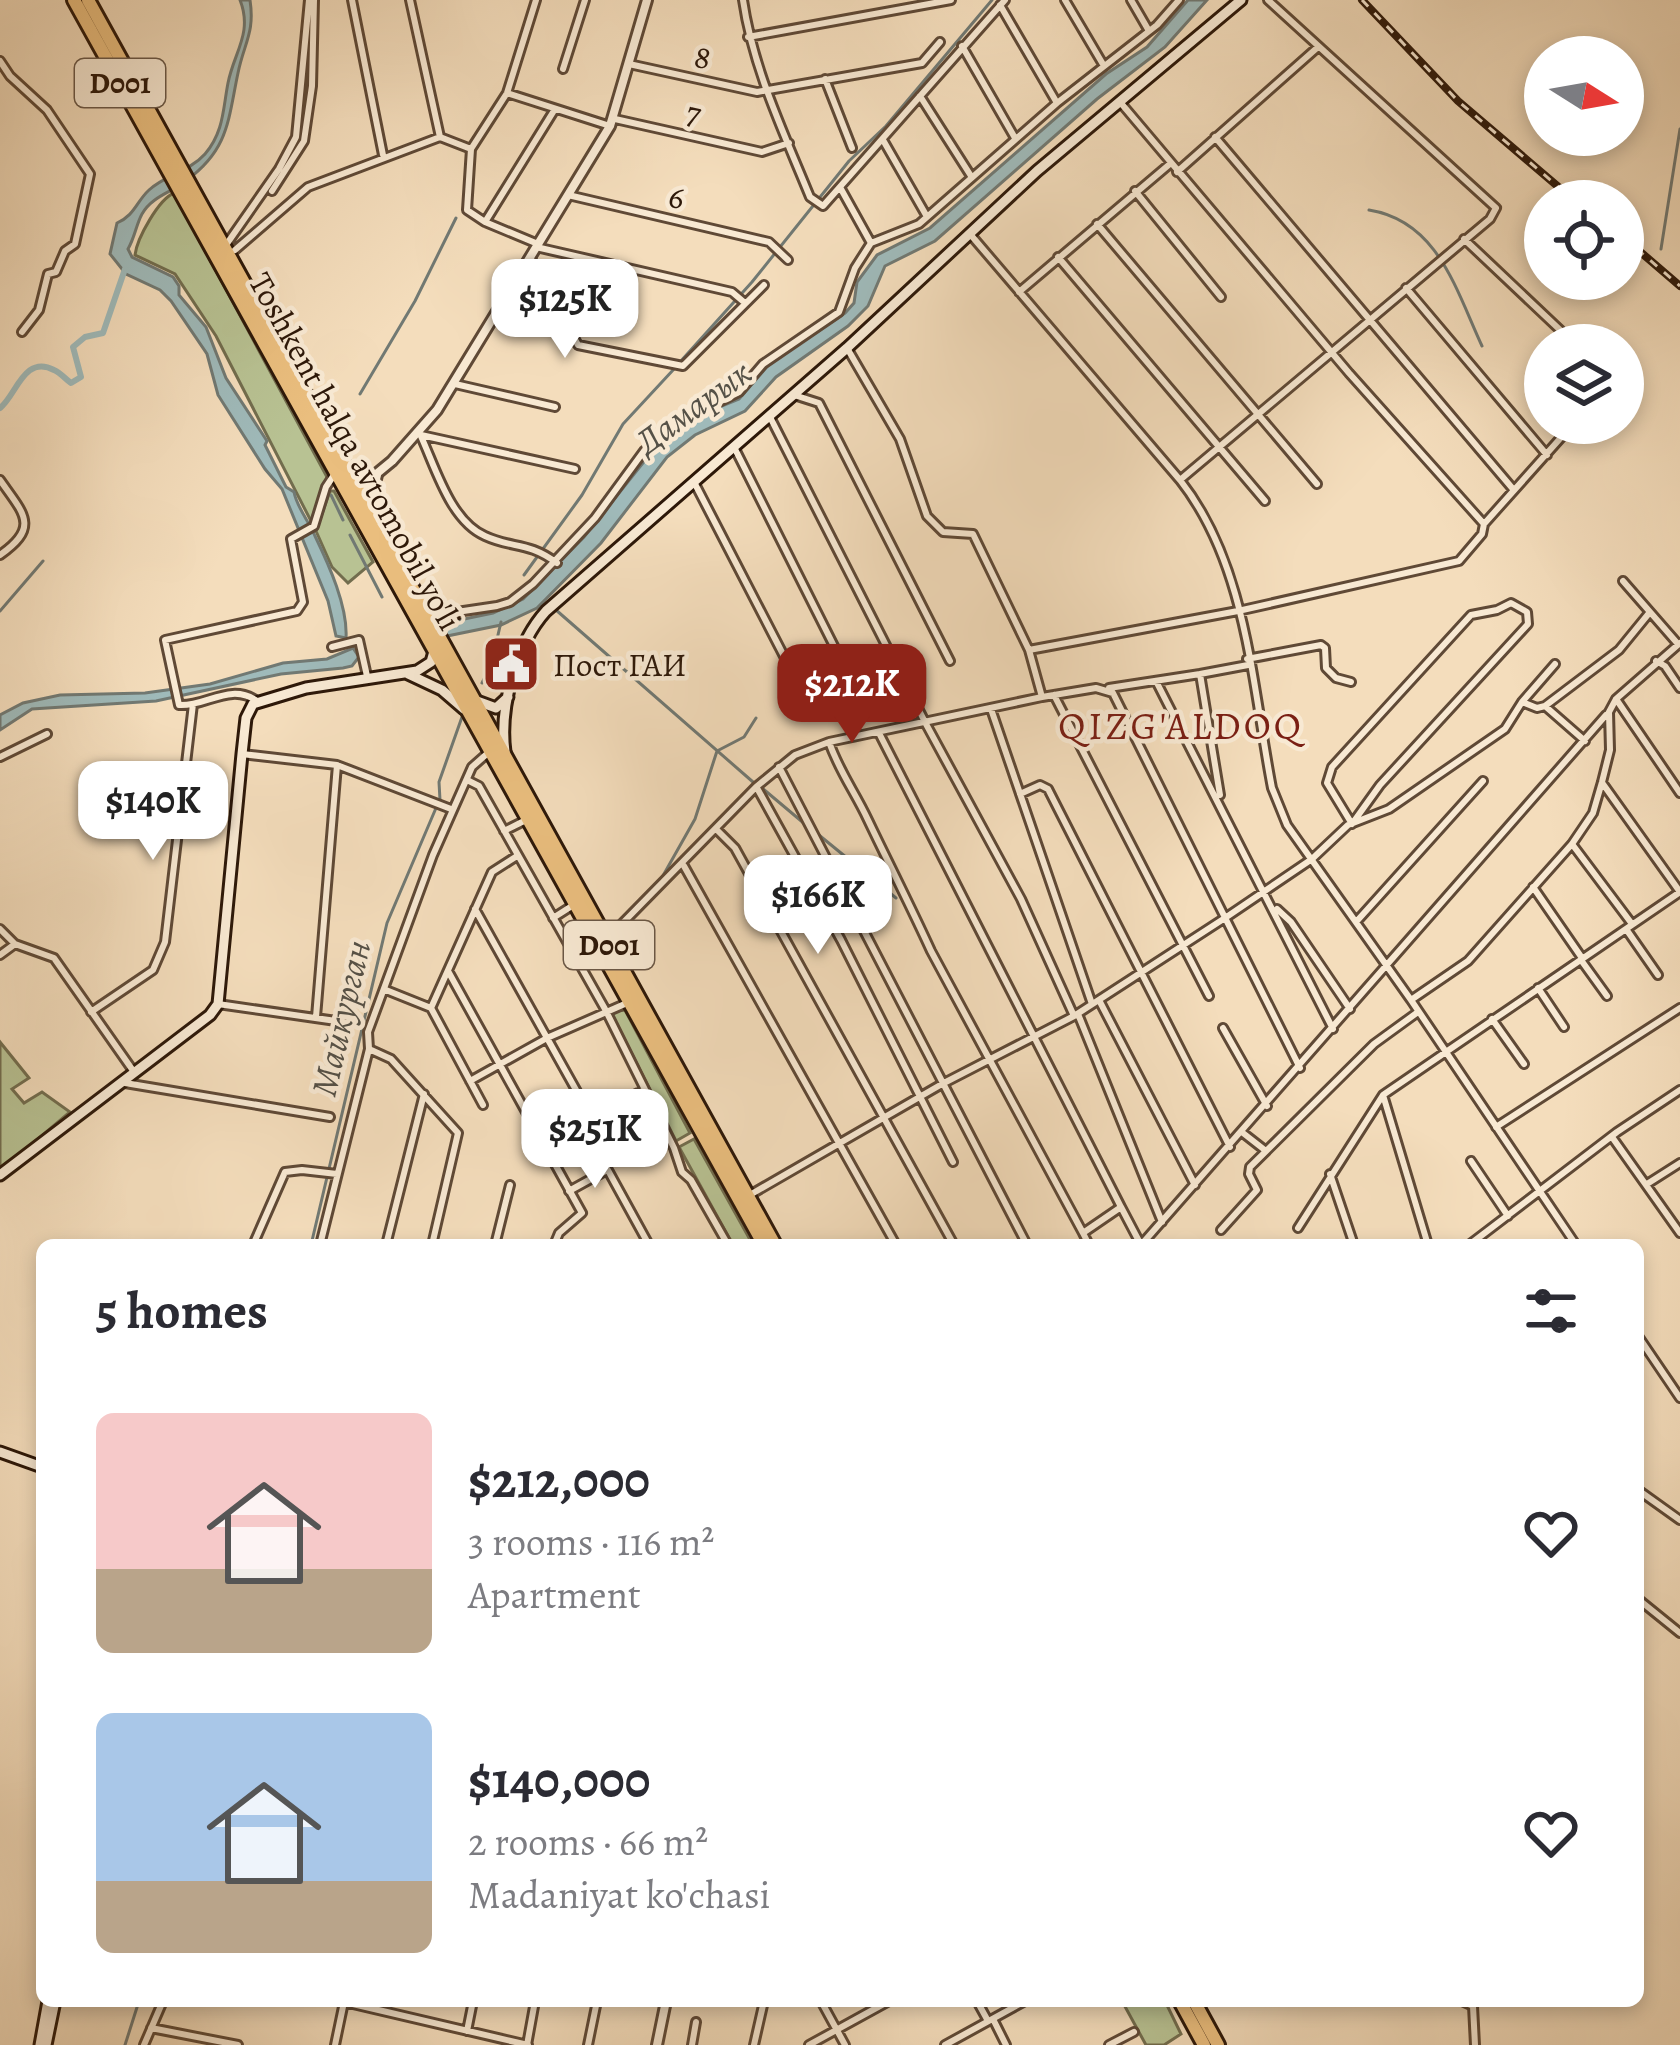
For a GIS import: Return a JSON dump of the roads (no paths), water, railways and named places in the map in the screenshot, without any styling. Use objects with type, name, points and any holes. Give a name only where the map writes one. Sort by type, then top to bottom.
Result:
[{"type":"highway","name":"Toshkent halqa avtomobil yo'li","points":[[74,0],[172,164]]},
{"type":"highway","name":"Toshkent halqa avtomobil yo'li","points":[[88,0],[186,190],[425,618]]},
{"type":"highway","name":"Toshkent halqa avtomobil yo'li","points":[[186,190],[230,249],[294,384]]},
{"type":"highway","name":"Toshkent halqa avtomobil yo'li","points":[[353,491],[368,508],[474,718],[601,939],[761,1239]]},
{"type":"highway","name":"Toshkent halqa avtomobil yo'li","points":[[439,646],[506,758],[529,818],[576,904],[601,939]]},
{"type":"highway","name":"Toshkent halqa avtomobil yo'li","points":[[629,992],[772,1239]]},
{"type":"highway","points":[[1184,2007],[1210,2043]]},
{"type":"highway","points":[[1196,2007],[1210,2043]]},
{"type":"main road","points":[[506,758],[503,740],[511,692],[521,649],[537,620],[848,348],[968,232],[1241,0]]},
{"type":"main road","points":[[0,1174],[210,1015],[218,1004],[247,715],[257,700],[428,666],[439,646]]},
{"type":"main road","points":[[403,672],[442,689],[474,718]]},
{"type":"main road","points":[[473,698],[496,708],[511,692]]},
{"type":"main road","points":[[0,1455],[36,1468]]},
{"type":"main road","points":[[43,2045],[51,2007]]},
{"type":"street","points":[[272,191],[304,141],[312,86],[311,0]]},
{"type":"street","points":[[230,249],[296,136],[311,0]]},
{"type":"street","points":[[352,0],[383,157]]},
{"type":"street","points":[[410,0],[440,137]]},
{"type":"street","points":[[536,0],[507,93],[471,149],[467,210],[537,245],[740,299]]},
{"type":"street","points":[[563,69],[585,0]]},
{"type":"street","points":[[353,491],[420,434],[612,123],[647,0]]},
{"type":"street","points":[[743,0],[748,37],[767,90],[810,197],[819,205],[841,189],[863,158],[1003,3],[1057,103]]},
{"type":"street","points":[[881,0],[883,13]]},
{"type":"street","points":[[748,37],[952,0]]},
{"type":"street","points":[[1065,0],[1104,66]]},
{"type":"street","points":[[1131,0],[1149,31]]},
{"type":"street","points":[[425,618],[437,607],[450,613],[510,602],[557,562],[644,451],[689,417],[739,392],[763,364],[839,312],[855,268],[871,243],[919,224],[1015,138],[1149,31],[1179,0]]},
{"type":"street","points":[[1180,480],[1490,219],[1496,208],[1268,0]]},
{"type":"street","name":"8","points":[[628,63],[757,92],[922,63],[940,41]]},
{"type":"street","points":[[962,46],[1015,138]]},
{"type":"street","points":[[1177,172],[1318,46]]},
{"type":"street","points":[[0,61],[47,110],[90,174],[75,244],[65,251],[56,272],[48,274],[37,313],[22,332]]},
{"type":"street","points":[[825,80],[852,148]]},
{"type":"street","name":"7","points":[[507,93],[612,123],[762,152],[788,143]]},
{"type":"street","points":[[920,96],[971,176]]},
{"type":"street","points":[[1120,102],[1484,524]]},
{"type":"street","points":[[485,222],[555,109]]},
{"type":"street","points":[[230,249],[308,187],[440,137],[471,149]]},
{"type":"street","points":[[1215,137],[1513,489]]},
{"type":"street","points":[[883,140],[927,216]]},
{"type":"street","points":[[1018,292],[1171,164]]},
{"type":"street","points":[[841,189],[871,243]]},
{"type":"street","points":[[1135,191],[1221,297]]},
{"type":"street","name":"6","points":[[568,195],[770,242],[788,260]]},
{"type":"street","points":[[1097,224],[1317,484]]},
{"type":"street","points":[[968,232],[1208,519],[1224,556],[1272,788],[1287,825],[1572,1239]]},
{"type":"street","points":[[1464,238],[1554,324]]},
{"type":"street","points":[[530,257],[578,345],[678,365],[696,356],[740,299],[764,285]]},
{"type":"street","points":[[1058,257],[1265,501]]},
{"type":"street","points":[[1406,288],[1547,455]]},
{"type":"street","points":[[848,348],[901,439],[927,516],[943,532],[973,534],[1029,650],[1042,698]]},
{"type":"street","points":[[455,384],[555,406]]},
{"type":"street","points":[[794,395],[819,403],[950,661]]},
{"type":"street","points":[[770,417],[926,724],[1021,898],[1076,1015],[1162,1222]]},
{"type":"street","points":[[420,434],[463,519],[487,537],[537,548],[557,562]]},
{"type":"street","points":[[420,434],[575,469]]},
{"type":"street","points":[[1029,650],[1238,611],[1459,561],[1513,489],[1556,444]]},
{"type":"street","points":[[734,447],[855,688]]},
{"type":"street","points":[[257,700],[236,693],[184,707],[176,701],[165,640],[297,611],[301,606],[292,538],[314,526],[326,487],[342,472],[378,474]]},
{"type":"street","points":[[368,508],[378,474]]},
{"type":"street","points":[[0,480],[20,508],[25,533],[0,555]]},
{"type":"street","points":[[694,482],[803,693]]},
{"type":"street","points":[[1146,1239],[1585,741],[1616,698],[1679,647],[1623,580]]},
{"type":"street","points":[[748,1196],[942,1084],[1076,1015],[1312,859],[1352,824],[1381,785],[1528,624],[1531,620],[1522,607],[1511,603],[1471,615],[1332,766],[1327,783],[1352,824]]},
{"type":"street","points":[[1522,702],[1537,709],[1545,706],[1619,650],[1650,612]]},
{"type":"street","points":[[332,647],[359,640],[368,676]]},
{"type":"street","points":[[574,955],[601,939],[683,865],[779,766],[795,754],[829,742],[1054,695],[1200,674],[1323,646],[1326,668],[1336,678],[1351,682]]},
{"type":"street","points":[[1656,661],[1680,688]]},
{"type":"street","points":[[1352,824],[1389,809],[1505,730],[1555,664]]},
{"type":"street","points":[[1200,674],[1222,804]]},
{"type":"street","points":[[1156,681],[1333,1028]]},
{"type":"street","points":[[1106,689],[1113,693],[1300,1068]]},
{"type":"street","points":[[1054,695],[1209,996]]},
{"type":"street","points":[[1616,698],[1680,793]]},
{"type":"street","points":[[91,1012],[153,970],[165,942],[193,704]]},
{"type":"street","points":[[1545,706],[1585,741]]},
{"type":"street","points":[[991,709],[1096,1002],[1195,1185]]},
{"type":"street","points":[[1411,1000],[1468,961],[1572,844],[1593,813],[1602,782],[1610,750],[1609,712]]},
{"type":"street","points":[[879,733],[1138,1239]]},
{"type":"street","points":[[0,757],[46,734]]},
{"type":"street","points":[[829,742],[845,784],[865,812],[931,951],[1086,1239]]},
{"type":"street","points":[[322,1239],[369,1049],[368,1032],[416,894],[466,780],[472,767],[492,750]]},
{"type":"street","points":[[242,754],[337,765],[453,810]]},
{"type":"street","points":[[316,1017],[337,765]]},
{"type":"street","points":[[779,766],[1024,1239]]},
{"type":"street","points":[[466,780],[479,786],[553,917],[605,1010],[682,1172],[725,1239]]},
{"type":"street","points":[[1356,922],[1483,781]]},
{"type":"street","points":[[1298,1228],[1382,1095],[1680,892],[1602,782]]},
{"type":"street","points":[[1019,794],[1040,785],[1048,789],[1230,1147]]},
{"type":"street","points":[[756,787],[780,824],[953,1162]]},
{"type":"street","points":[[504,831],[529,818]]},
{"type":"street","points":[[717,830],[735,848],[951,1239]]},
{"type":"street","points":[[1572,844],[1658,975]]},
{"type":"street","points":[[431,1008],[492,872],[517,856]]},
{"type":"street","points":[[683,865],[893,1239]]},
{"type":"street","points":[[1532,887],[1607,996]]},
{"type":"street","points":[[1672,897],[1680,910]]},
{"type":"street","points":[[553,917],[576,904]]},
{"type":"street","points":[[1274,907],[1291,922],[1350,1009]]},
{"type":"street","points":[[475,909],[590,1115],[593,1144],[646,1239]]},
{"type":"street","points":[[0,929],[15,944],[54,958],[134,1072]]},
{"type":"street","points":[[0,955],[15,944]]},
{"type":"street","points":[[448,971],[582,1215],[556,1239]]},
{"type":"street","points":[[1538,988],[1564,1027]]},
{"type":"street","points":[[386,990],[431,1008],[483,1105]]},
{"type":"street","points":[[470,1081],[605,1010],[629,992]]},
{"type":"street","points":[[218,1004],[350,1023]]},
{"type":"street","points":[[1496,1127],[1680,1008]]},
{"type":"street","points":[[1221,1230],[1257,1190],[1248,1171],[1266,1151],[1374,1044],[1418,1012]]},
{"type":"street","points":[[1492,1019],[1524,1064]]},
{"type":"street","points":[[1222,1028],[1267,1106]]},
{"type":"street","points":[[369,1049],[391,1059],[459,1138],[434,1239]]},
{"type":"street","points":[[121,1082],[330,1117]]},
{"type":"street","points":[[590,1115],[645,1090]]},
{"type":"street","points":[[1476,1239],[1680,1090]]},
{"type":"street","points":[[388,1239],[424,1094]]},
{"type":"street","points":[[1382,1095],[1426,1239]]},
{"type":"street","points":[[1243,1132],[1266,1151]]},
{"type":"street","points":[[1612,1136],[1680,1232]]},
{"type":"street","points":[[1472,1160],[1508,1216]]},
{"type":"street","points":[[1647,1184],[1680,1162]]},
{"type":"street","points":[[569,1191],[608,1170]]},
{"type":"street","points":[[256,1239],[284,1172],[337,1174]]},
{"type":"street","points":[[1330,1174],[1352,1239]]},
{"type":"street","points":[[497,1239],[510,1185]]},
{"type":"street","points":[[1083,1233],[1121,1207]]},
{"type":"street","points":[[1644,1345],[1680,1398]]},
{"type":"street","points":[[1644,1494],[1680,1520]]},
{"type":"street","points":[[1644,1604],[1680,1633]]},
{"type":"street","points":[[144,2045],[160,2007]]},
{"type":"street","points":[[335,2045],[342,2007]]},
{"type":"street","points":[[371,2007],[527,2045],[535,2007]]},
{"type":"street","points":[[408,2015],[409,2007]]},
{"type":"street","points":[[467,2031],[472,2007]]},
{"type":"street","points":[[588,2045],[596,2007]]},
{"type":"street","points":[[657,2045],[665,2007]]},
{"type":"street","points":[[754,2045],[763,2007]]},
{"type":"street","points":[[824,2007],[845,2045]]},
{"type":"street","points":[[809,2045],[878,2007]]},
{"type":"street","points":[[981,2007],[1006,2045]]},
{"type":"street","points":[[946,2045],[1014,2007]]},
{"type":"street","points":[[1473,2007],[1474,2045]]},
{"type":"street","points":[[692,2045],[696,2022]]},
{"type":"street","points":[[151,2028],[238,2045]]},
{"type":"street","points":[[1109,2045],[1135,2032]]},
{"type":"water","points":[[240,0],[250,0],[250,30],[219,145],[201,168],[146,208],[128,249],[132,257],[173,277],[179,295],[206,327],[226,378],[267,441],[326,560],[341,600],[346,638],[336,636],[328,601],[282,489],[218,395],[207,354],[171,301],[160,290],[126,274],[110,254],[117,223],[155,185],[199,160],[216,137],[243,33]]},
{"type":"water","points":[[1188,0],[1207,0],[1165,47],[1097,99],[935,241],[885,266],[868,306],[848,326],[776,377],[745,411],[695,435],[667,457],[601,543],[537,608],[501,625],[447,636],[440,624],[493,613],[523,599],[584,537],[658,444],[690,419],[739,399],[771,362],[845,313],[854,303],[857,282],[877,255],[930,228],[1106,74],[1147,47]]},
{"type":"water","points":[[353,648],[359,657],[352,666],[281,674],[156,701],[32,709],[0,730],[0,715],[23,703],[60,695],[145,693],[210,684],[283,663],[327,659]]},
{"type":"waterway","points":[[680,362],[992,0]]},
{"type":"waterway","points":[[1661,249],[1680,129]]},
{"type":"waterway","points":[[1369,210],[1393,217],[1428,243],[1453,281],[1482,346]]},
{"type":"waterway","points":[[360,394],[415,301],[456,218]]},
{"type":"waterway","points":[[0,408],[35,368],[54,370],[71,383],[81,377],[73,347],[85,337],[103,333],[125,269]]},
{"type":"waterway","name":"Дамарык","points":[[524,575],[582,495],[623,424],[674,369]]},
{"type":"waterway","points":[[331,495],[343,520]]},
{"type":"waterway","points":[[350,535],[382,597]]},
{"type":"waterway","points":[[0,611],[43,561]]},
{"type":"waterway","points":[[556,610],[753,782]]},
{"type":"waterway","name":"Майкурган","points":[[482,683],[501,622]]},
{"type":"waterway","name":"Майкурган","points":[[440,800],[439,782],[462,717]]},
{"type":"waterway","points":[[660,881],[695,819],[717,751],[744,737],[756,718]]},
{"type":"waterway","points":[[762,788],[806,825]]},
{"type":"waterway","name":"Майкурган","points":[[312,1239],[387,923],[436,808]]},
{"type":"waterway","points":[[814,831],[896,898]]},
{"type":"waterway","name":"Майкурган","points":[[125,2045],[137,2007]]},
{"type":"railway","points":[[1362,0],[1458,101],[1550,180]]},
{"type":"railway","points":[[1644,255],[1680,286]]},
{"type":"place","name":"Пост ГАИ","points":[[511,664]]},
{"type":"district","name":"QIZG'ALDOQ","points":[[1181,725]]}]
